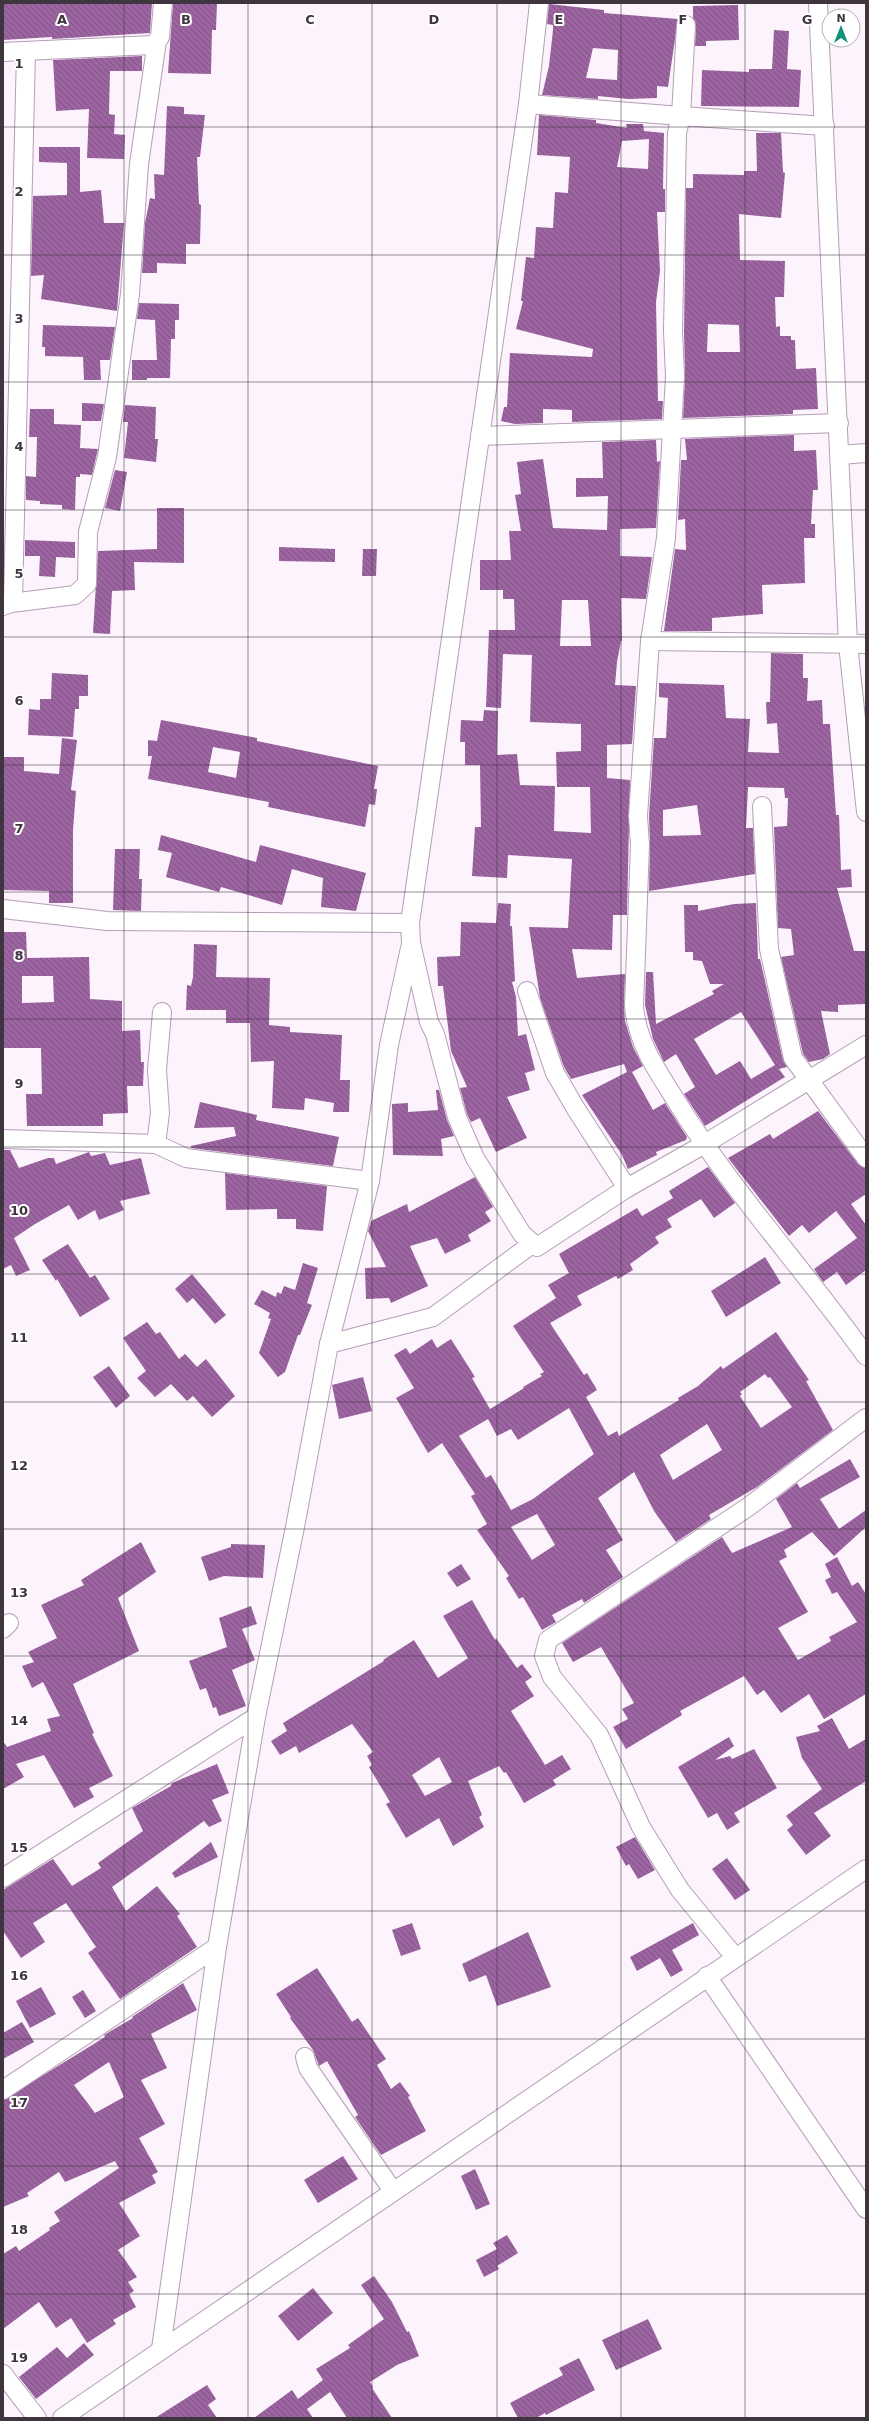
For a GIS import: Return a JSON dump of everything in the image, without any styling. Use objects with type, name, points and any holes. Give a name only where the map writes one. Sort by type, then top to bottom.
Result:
[{"type":"street","points":[[3,52],[152,45],[160,37],[163,3]]},
{"type":"street","points":[[539,3],[528,104],[410,923],[411,943],[429,1022],[435,1034],[457,1117],[475,1158],[522,1234],[537,1247],[627,1188],[703,1145],[866,1045]]},
{"type":"street","points":[[818,3],[840,455],[857,644],[866,812]]},
{"type":"street","points":[[686,26],[681,116],[677,133],[673,331],[675,376],[666,538],[650,641],[638,816],[640,845],[634,968],[635,1022],[645,1051],[703,1145],[843,1323],[866,1356]]},
{"type":"street","points":[[7,604],[75,595],[87,584],[88,532],[108,449],[130,294],[139,164],[157,41]]},
{"type":"street","points":[[7,604],[13,600],[26,51]]},
{"type":"street","points":[[528,104],[825,126]]},
{"type":"street","points":[[480,436],[839,423]]},
{"type":"street","points":[[840,455],[866,453]]},
{"type":"street","points":[[650,641],[857,644]]},
{"type":"street","points":[[762,806],[769,949],[793,1058],[808,1081],[866,1158]]},
{"type":"street","points":[[3,909],[107,921],[410,923]]},
{"type":"street","points":[[161,2350],[216,1947],[256,1717],[304,1480],[329,1344],[370,1181],[389,1045],[411,943]]},
{"type":"street","points":[[527,991],[555,1073],[576,1109],[627,1188]]},
{"type":"street","points":[[156,1144],[160,1113],[157,1070],[162,1012]]},
{"type":"street","points":[[3,1139],[156,1144],[186,1158],[370,1181]]},
{"type":"street","points":[[329,1344],[433,1317],[532,1244]]},
{"type":"street","points":[[735,1957],[680,1890],[641,1828],[599,1735],[552,1677],[544,1656],[548,1640],[748,1507],[866,1418]]},
{"type":"street","points":[[3,1878],[256,1717]]},
{"type":"street","points":[[64,2418],[393,2191],[866,1869]]},
{"type":"street","points":[[3,2090],[216,1947]]},
{"type":"street","points":[[708,1976],[866,2209]]},
{"type":"street","points":[[305,2057],[308,2068],[393,2191]]},
{"type":"street","points":[[3,2374],[37,2418]]},
{"type":"building","points":[[3,3],[152,3],[150,33],[52,39],[52,37],[3,40]]},
{"type":"building","points":[[173,3],[217,3],[216,30],[212,30],[211,74],[168,73]]},
{"type":"building","points":[[549,4],[604,10],[604,13],[678,19],[668,87],[657,86],[657,98],[628,99],[598,96],[598,99],[542,95],[549,66],[553,30],[553,25],[547,24]],"holes":[[[593,48],[618,50],[617,80],[586,78]]]},
{"type":"building","points":[[738,5],[739,40],[706,41],[706,46],[695,46],[696,26],[693,18],[693,6]]},
{"type":"building","points":[[774,30],[789,31],[787,69],[801,70],[799,107],[701,106],[702,70],[749,72],[749,69],[772,69]]},
{"type":"building","points":[[142,56],[142,71],[110,71],[109,114],[115,115],[114,134],[125,135],[124,159],[87,158],[89,109],[56,111],[53,60]]},
{"type":"building","points":[[167,106],[184,107],[184,114],[205,115],[200,157],[197,157],[199,204],[201,205],[200,244],[186,244],[186,264],[157,263],[157,273],[142,273],[145,223],[150,198],[155,199],[154,174],[164,175]]},
{"type":"building","points":[[539,115],[596,120],[596,123],[627,128],[626,124],[643,124],[644,131],[664,133],[663,189],[665,189],[665,212],[657,212],[660,271],[656,302],[658,401],[663,401],[662,419],[572,422],[572,410],[543,409],[543,423],[515,424],[501,421],[504,407],[507,407],[510,353],[592,357],[593,349],[516,329],[523,301],[521,301],[526,257],[534,258],[536,227],[553,228],[555,192],[568,193],[570,157],[537,155]],"holes":[[[649,139],[648,169],[617,167],[622,141]]]},
{"type":"building","points":[[756,133],[781,133],[783,172],[785,173],[781,218],[739,214],[740,260],[785,261],[784,297],[775,297],[776,327],[780,326],[780,336],[791,336],[791,340],[795,340],[796,369],[816,368],[818,409],[793,410],[793,414],[683,418],[685,377],[684,331],[686,188],[693,188],[693,174],[744,175],[744,171],[757,171]],"holes":[[[708,324],[739,325],[740,352],[707,352]]]},
{"type":"building","points":[[39,147],[80,147],[80,192],[101,190],[104,223],[124,223],[117,311],[41,299],[44,275],[31,276],[33,196],[67,195],[67,163],[39,162]]},
{"type":"building","points":[[139,303],[179,304],[179,320],[175,320],[175,339],[171,339],[170,378],[147,378],[147,380],[132,380],[132,360],[157,360],[155,320],[137,319]]},
{"type":"building","points":[[43,325],[115,327],[110,360],[100,360],[101,380],[84,380],[83,357],[45,356],[45,347],[42,347]]},
{"type":"building","points":[[82,403],[104,404],[101,421],[82,421]]},
{"type":"building","points":[[125,405],[156,407],[155,439],[158,439],[156,462],[124,458],[128,422],[123,422]]},
{"type":"building","points":[[30,409],[54,409],[54,424],[81,425],[80,448],[98,449],[92,475],[80,474],[80,477],[76,477],[75,510],[62,509],[62,505],[40,504],[40,501],[26,500],[26,476],[36,477],[37,437],[29,437]]},
{"type":"building","points":[[794,435],[794,451],[816,450],[818,490],[813,490],[811,524],[815,524],[815,538],[804,538],[805,583],[762,585],[763,614],[712,618],[712,631],[664,631],[675,549],[686,550],[685,519],[678,520],[681,460],[687,460],[685,439]]},
{"type":"building","points":[[656,440],[657,462],[660,461],[656,528],[620,529],[620,556],[652,557],[646,599],[621,598],[622,641],[617,662],[615,685],[636,686],[632,744],[607,745],[607,778],[630,780],[627,915],[613,915],[612,950],[572,949],[577,978],[625,974],[625,1021],[633,1047],[643,1066],[632,1072],[653,1110],[665,1103],[687,1137],[686,1140],[656,1152],[657,1155],[628,1169],[622,1155],[582,1095],[627,1072],[624,1064],[571,1079],[564,1067],[540,998],[529,927],[568,928],[572,859],[508,855],[507,878],[472,876],[475,827],[481,827],[480,765],[465,765],[465,742],[460,742],[461,720],[483,721],[484,710],[498,711],[497,755],[517,754],[520,785],[555,786],[554,831],[591,833],[590,787],[557,787],[556,752],[581,751],[581,724],[530,722],[532,655],[503,654],[501,708],[486,707],[489,630],[515,630],[514,599],[503,599],[503,590],[480,590],[480,560],[511,560],[509,531],[521,531],[515,495],[521,494],[517,462],[543,459],[553,528],[607,530],[608,496],[576,497],[576,478],[603,478],[602,442]],"holes":[[[562,600],[588,600],[591,646],[560,646]]]},
{"type":"building","points":[[115,470],[127,472],[120,511],[105,508]]},
{"type":"building","points":[[157,508],[184,508],[184,563],[134,562],[135,590],[112,591],[110,634],[93,633],[98,551],[157,549]]},
{"type":"building","points":[[25,540],[75,542],[75,558],[56,557],[55,577],[39,576],[40,556],[25,556]]},
{"type":"building","points":[[279,547],[335,549],[335,562],[279,561]]},
{"type":"building","points":[[363,549],[377,549],[376,576],[362,576]]},
{"type":"building","points":[[771,653],[803,654],[803,678],[808,678],[807,701],[822,700],[823,724],[830,724],[836,815],[839,815],[841,870],[851,869],[852,887],[837,888],[854,951],[866,951],[866,1004],[838,1005],[838,1012],[821,1011],[830,1054],[823,1059],[809,1062],[803,1054],[781,957],[794,955],[791,929],[778,928],[774,827],[787,826],[788,798],[785,798],[784,788],[748,787],[746,828],[753,828],[755,874],[649,891],[649,816],[654,738],[666,738],[668,698],[659,697],[659,683],[724,685],[726,718],[750,719],[748,752],[779,753],[777,723],[767,724],[766,702],[770,702]],"holes":[[[697,805],[701,835],[663,836],[663,810]]]},
{"type":"building","points":[[52,673],[88,675],[88,696],[79,696],[79,709],[75,709],[73,737],[28,735],[29,709],[40,710],[40,699],[51,699]]},
{"type":"building","points":[[161,720],[257,738],[257,741],[378,766],[374,789],[377,789],[375,805],[369,804],[365,827],[268,807],[269,802],[148,779],[152,756],[148,756],[148,740],[157,741]],"holes":[[[213,747],[240,752],[236,778],[208,772]]]},
{"type":"building","points":[[62,738],[77,740],[71,790],[76,791],[73,830],[73,903],[49,903],[49,891],[3,890],[3,757],[24,757],[24,771],[59,774]]},
{"type":"building","points":[[161,835],[256,862],[260,845],[366,873],[356,911],[321,907],[323,878],[292,869],[282,905],[221,887],[219,892],[166,877],[172,853],[158,850]]},
{"type":"building","points":[[115,849],[140,849],[139,879],[142,879],[141,911],[113,910]]},
{"type":"building","points":[[498,903],[511,904],[510,926],[512,926],[515,981],[512,982],[516,997],[518,1036],[526,1034],[535,1070],[525,1073],[530,1090],[507,1097],[527,1138],[496,1152],[480,1118],[471,1122],[467,1114],[460,1088],[467,1087],[451,1051],[443,986],[438,986],[437,957],[460,956],[461,922],[496,923]]},
{"type":"building","points":[[756,903],[758,959],[760,959],[783,1060],[787,1067],[779,1069],[785,1077],[705,1126],[684,1094],[695,1087],[676,1054],[664,1062],[653,1039],[645,1005],[646,972],[653,972],[656,1024],[714,994],[712,991],[724,984],[710,984],[702,961],[693,960],[693,952],[685,952],[684,905],[698,905],[698,911],[734,904]],"holes":[[[741,1012],[775,1065],[751,1079],[740,1061],[716,1075],[694,1039]]]},
{"type":"building","points":[[3,932],[26,932],[27,958],[89,957],[90,999],[122,1001],[122,1031],[140,1030],[141,1062],[144,1062],[143,1086],[127,1086],[128,1113],[103,1114],[103,1126],[27,1126],[26,1094],[42,1094],[41,1048],[3,1048]],"holes":[[[22,976],[53,976],[54,1002],[22,1003]]]},
{"type":"building","points":[[194,944],[217,945],[216,977],[270,978],[269,1025],[290,1027],[290,1032],[342,1035],[340,1080],[350,1080],[349,1112],[333,1112],[334,1103],[305,1098],[304,1110],[272,1108],[274,1061],[251,1062],[250,1023],[226,1023],[226,1010],[186,1010],[187,985],[191,986],[193,977]]},
{"type":"building","points":[[436,1090],[439,1090],[447,1120],[454,1136],[441,1139],[443,1156],[393,1155],[392,1104],[408,1103],[408,1112],[438,1110]]},
{"type":"building","points":[[200,1102],[257,1115],[256,1120],[339,1137],[333,1166],[191,1148],[191,1146],[236,1136],[234,1127],[194,1128]]},
{"type":"building","points":[[818,1111],[858,1164],[866,1168],[866,1194],[851,1204],[866,1225],[866,1270],[846,1285],[837,1272],[823,1282],[814,1269],[857,1238],[836,1211],[809,1233],[802,1225],[789,1236],[728,1158],[770,1134],[773,1139]]},
{"type":"building","points":[[3,1150],[10,1150],[19,1168],[48,1158],[54,1158],[56,1164],[89,1152],[91,1156],[105,1153],[110,1165],[141,1158],[150,1194],[120,1201],[124,1210],[99,1220],[95,1210],[78,1220],[69,1205],[35,1224],[14,1238],[30,1270],[16,1276],[11,1265],[3,1269]]},
{"type":"building","points":[[708,1167],[735,1203],[714,1218],[701,1199],[667,1219],[672,1227],[655,1237],[659,1243],[630,1264],[633,1270],[618,1279],[616,1276],[577,1296],[582,1305],[550,1323],[584,1375],[587,1373],[597,1390],[586,1397],[608,1436],[617,1431],[619,1436],[679,1400],[678,1398],[698,1386],[721,1366],[723,1369],[776,1332],[809,1380],[806,1381],[833,1430],[757,1487],[709,1515],[711,1519],[676,1542],[654,1511],[634,1472],[598,1498],[623,1540],[606,1550],[623,1577],[584,1603],[582,1599],[552,1615],[556,1622],[542,1630],[523,1597],[519,1599],[506,1578],[509,1576],[477,1530],[487,1524],[471,1496],[475,1494],[442,1443],[428,1453],[396,1398],[414,1388],[394,1355],[406,1348],[410,1354],[432,1339],[437,1348],[451,1339],[475,1377],[472,1378],[490,1409],[542,1376],[540,1374],[544,1372],[513,1326],[556,1298],[548,1285],[569,1273],[559,1254],[637,1208],[642,1216],[673,1198],[669,1191]],"holes":[[[765,1374],[768,1378],[770,1377],[792,1407],[761,1428],[740,1396],[742,1394],[740,1392]],[[569,1408],[594,1454],[533,1499],[511,1510],[491,1475],[486,1478],[459,1436],[488,1419],[497,1436],[511,1429],[518,1440]],[[707,1424],[722,1450],[673,1480],[660,1455]],[[537,1514],[555,1545],[532,1560],[511,1527]]]},
{"type":"building","points":[[225,1173],[327,1186],[323,1231],[296,1229],[296,1219],[277,1219],[277,1209],[226,1210]]},
{"type":"building","points":[[475,1177],[493,1207],[485,1212],[491,1221],[468,1235],[471,1241],[445,1254],[437,1238],[410,1246],[428,1286],[391,1303],[389,1298],[366,1299],[365,1268],[386,1267],[368,1231],[371,1221],[407,1204],[409,1212]]},
{"type":"building","points":[[68,1244],[90,1278],[95,1275],[110,1299],[80,1317],[57,1279],[56,1281],[42,1260]]},
{"type":"building","points":[[765,1257],[781,1283],[726,1317],[711,1291]]},
{"type":"building","points":[[303,1263],[318,1268],[307,1303],[312,1305],[300,1335],[298,1335],[285,1372],[278,1377],[259,1353],[271,1319],[268,1318],[270,1313],[254,1304],[262,1290],[276,1297],[277,1292],[281,1294],[284,1286],[295,1290]]},
{"type":"building","points":[[192,1274],[226,1315],[215,1324],[193,1298],[187,1303],[175,1289]]},
{"type":"building","points":[[147,1322],[156,1334],[160,1332],[179,1359],[185,1354],[197,1367],[206,1359],[235,1396],[212,1417],[193,1396],[187,1401],[171,1384],[155,1397],[137,1378],[146,1371],[123,1338]]},
{"type":"building","points":[[109,1366],[130,1396],[116,1408],[93,1377]]},
{"type":"building","points":[[363,1377],[372,1411],[339,1419],[332,1385]]},
{"type":"building","points":[[850,1459],[860,1477],[820,1499],[839,1529],[866,1510],[866,1527],[834,1556],[812,1532],[784,1550],[787,1557],[779,1561],[808,1612],[778,1628],[798,1660],[831,1641],[829,1637],[857,1622],[837,1592],[832,1594],[825,1580],[831,1577],[825,1564],[837,1557],[852,1586],[858,1582],[866,1594],[866,1694],[824,1719],[809,1694],[781,1713],[764,1690],[757,1695],[744,1676],[680,1711],[682,1715],[626,1749],[613,1727],[628,1719],[622,1709],[634,1703],[601,1647],[573,1662],[562,1643],[722,1537],[732,1553],[792,1527],[776,1499],[797,1483],[800,1488]]},
{"type":"building","points":[[141,1542],[156,1572],[118,1598],[139,1651],[73,1684],[94,1733],[92,1734],[113,1776],[89,1788],[94,1797],[74,1808],[44,1755],[16,1764],[24,1777],[3,1789],[3,1741],[7,1747],[51,1731],[47,1719],[60,1716],[43,1682],[32,1688],[22,1666],[34,1662],[28,1652],[57,1638],[41,1605],[84,1585],[81,1580]]},
{"type":"building","points":[[231,1544],[265,1545],[263,1578],[224,1576],[209,1581],[201,1557],[231,1547]]},
{"type":"building","points":[[461,1564],[471,1579],[457,1587],[447,1573]]},
{"type":"building","points":[[472,1600],[495,1640],[496,1638],[517,1668],[522,1664],[532,1677],[525,1682],[534,1696],[511,1711],[545,1765],[562,1755],[571,1769],[553,1780],[556,1785],[524,1803],[506,1772],[504,1773],[499,1766],[468,1781],[482,1815],[479,1817],[484,1827],[453,1846],[439,1818],[406,1838],[386,1804],[390,1802],[369,1767],[372,1765],[367,1756],[373,1752],[352,1724],[299,1753],[296,1746],[280,1755],[271,1741],[287,1731],[283,1723],[384,1661],[383,1660],[414,1640],[438,1678],[468,1658],[443,1616]],"holes":[[[439,1757],[452,1782],[425,1796],[412,1775]]]},
{"type":"building","points":[[251,1606],[257,1624],[242,1629],[255,1660],[232,1670],[246,1706],[219,1716],[216,1707],[213,1708],[206,1688],[200,1690],[189,1661],[227,1647],[219,1618]]},
{"type":"building","points":[[832,1718],[849,1749],[866,1739],[866,1781],[814,1813],[831,1836],[806,1855],[787,1830],[793,1825],[786,1816],[822,1789],[802,1758],[796,1737],[820,1731],[817,1726]]},
{"type":"building","points":[[729,1737],[734,1746],[715,1760],[730,1756],[732,1759],[754,1749],[777,1788],[734,1813],[740,1822],[727,1830],[717,1813],[708,1818],[678,1767]]},
{"type":"building","points":[[217,1764],[229,1793],[212,1800],[222,1821],[209,1827],[204,1821],[112,1887],[126,1911],[157,1886],[180,1914],[177,1916],[197,1947],[120,1999],[88,1953],[96,1947],[66,1903],[33,1923],[45,1942],[21,1958],[3,1931],[3,1890],[53,1859],[72,1886],[101,1868],[98,1863],[143,1831],[132,1808],[171,1786],[172,1783]]},
{"type":"building","points":[[635,1837],[655,1870],[638,1879],[629,1864],[626,1866],[616,1847]]},
{"type":"building","points":[[211,1842],[218,1857],[175,1878],[172,1873]]},
{"type":"building","points":[[727,1858],[750,1890],[735,1900],[712,1869]]},
{"type":"building","points":[[412,1923],[421,1949],[401,1956],[392,1930]]},
{"type":"building","points":[[693,1923],[699,1935],[672,1950],[683,1970],[671,1977],[660,1958],[637,1971],[630,1957]]},
{"type":"building","points":[[528,1932],[551,1987],[497,2006],[486,1975],[469,1982],[462,1964]]},
{"type":"building","points":[[317,1968],[352,2022],[358,2018],[386,2059],[377,2065],[391,2089],[400,2082],[410,2096],[408,2097],[426,2131],[381,2155],[355,2117],[358,2115],[327,2061],[319,2066],[313,2050],[290,2018],[291,2017],[276,1994]]},
{"type":"building","points":[[183,1983],[197,2010],[151,2034],[167,2068],[141,2080],[165,2124],[139,2138],[158,2172],[152,2175],[156,2183],[119,2203],[140,2236],[118,2250],[137,2277],[128,2282],[134,2291],[129,2294],[136,2307],[113,2320],[116,2324],[87,2343],[71,2318],[56,2328],[39,2302],[3,2329],[3,2254],[16,2246],[19,2251],[50,2230],[49,2228],[60,2221],[54,2212],[119,2168],[115,2161],[65,2182],[59,2172],[27,2193],[29,2196],[3,2207],[3,2100],[105,2037],[104,2035],[133,2018],[132,2017]],"holes":[[[109,2062],[124,2097],[95,2113],[74,2085]]]},
{"type":"building","points":[[41,1987],[56,2014],[30,2028],[16,2001]]},
{"type":"building","points":[[83,1990],[96,2011],[85,2018],[72,1997]]},
{"type":"building","points":[[22,2022],[34,2042],[3,2059],[3,2033]]},
{"type":"building","points":[[343,2156],[358,2179],[318,2203],[304,2180]]},
{"type":"building","points":[[475,2169],[490,2204],[476,2210],[461,2176]]},
{"type":"building","points":[[507,2235],[518,2253],[497,2266],[499,2269],[484,2277],[476,2260],[497,2249],[493,2243]]},
{"type":"building","points":[[374,2276],[392,2302],[407,2332],[409,2331],[419,2356],[397,2365],[370,2382],[373,2387],[372,2388],[392,2418],[347,2418],[330,2392],[307,2409],[313,2418],[254,2418],[292,2390],[298,2399],[323,2380],[316,2369],[350,2348],[348,2345],[384,2319],[361,2285]]},
{"type":"building","points":[[313,2288],[333,2313],[298,2341],[278,2316]]},
{"type":"building","points":[[648,2319],[662,2349],[616,2370],[602,2340]]},
{"type":"building","points":[[84,2343],[94,2355],[36,2399],[19,2377],[57,2347],[67,2358]]},
{"type":"building","points":[[579,2358],[595,2390],[546,2415],[545,2413],[536,2418],[518,2418],[510,2403],[563,2375],[559,2368]]},
{"type":"building","points":[[207,2385],[216,2399],[208,2405],[217,2418],[155,2418]]}]
